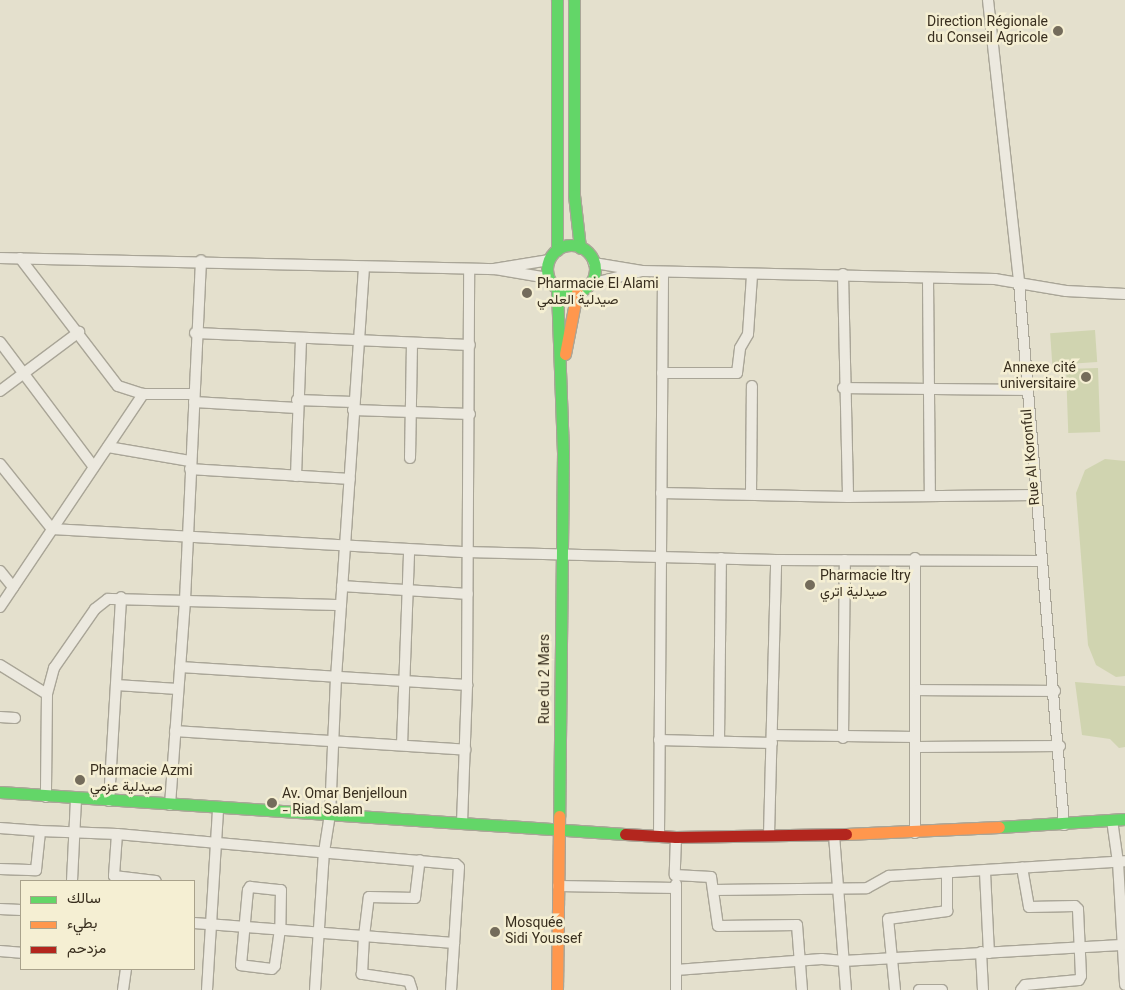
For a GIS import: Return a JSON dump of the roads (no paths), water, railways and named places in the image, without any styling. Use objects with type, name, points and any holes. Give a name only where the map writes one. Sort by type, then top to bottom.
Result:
[{"type":"street","points":[[557,0],[557,250]]},
{"type":"street","points":[[574,0],[574,195],[580,248],[594,263],[642,271],[752,275],[843,274],[928,278],[1018,283],[1066,291],[1125,294]]},
{"type":"street","name":"Rue Al Koronful","points":[[988,0],[1018,283],[1025,390],[1060,746],[1064,825]]},
{"type":"street","points":[[548,278],[549,260],[557,250],[564,246],[580,248]]},
{"type":"street","points":[[0,258],[200,260],[364,267],[469,269],[494,269],[549,260]]},
{"type":"street","points":[[20,258],[79,332],[112,380],[125,390],[143,394],[194,398],[353,406],[410,414],[470,414]]},
{"type":"street","points":[[170,805],[185,600],[195,333],[200,260]]},
{"type":"street","points":[[590,284],[594,263]]},
{"type":"street","points":[[315,990],[324,852],[330,814],[336,678],[346,546],[353,406],[364,267]]},
{"type":"street","points":[[462,823],[467,685],[468,594],[466,552],[470,414],[469,269]]},
{"type":"street","points":[[494,269],[548,278],[557,289],[567,293],[578,292],[590,284],[642,271]]},
{"type":"street","points":[[659,835],[663,272]]},
{"type":"street","points":[[843,274],[843,388],[848,497]]},
{"type":"street","points":[[662,372],[737,372],[740,348],[748,334],[752,275]]},
{"type":"street","points":[[928,278],[930,496]]},
{"type":"street","name":"Rue du 2 Mars","points":[[557,289],[562,368],[557,990]]},
{"type":"street","name":"Rue du 2 Mars","points":[[562,368],[578,292]]},
{"type":"street","points":[[0,391],[79,332]]},
{"type":"street","points":[[195,333],[301,340],[470,346]]},
{"type":"street","points":[[296,476],[297,404],[301,340]]},
{"type":"street","points":[[0,342],[94,468]]},
{"type":"street","points":[[410,458],[412,343]]},
{"type":"street","points":[[751,493],[752,386]]},
{"type":"street","points":[[843,388],[1025,390]]},
{"type":"street","points":[[0,607],[143,394]]},
{"type":"street","points":[[108,447],[190,465],[296,476],[350,479]]},
{"type":"street","points":[[0,464],[52,529],[466,552],[660,555],[776,560],[915,558],[1041,561]]},
{"type":"street","points":[[661,493],[751,493],[848,497],[1035,496]]},
{"type":"street","points":[[402,746],[409,550]]},
{"type":"street","points":[[719,741],[721,558]]},
{"type":"street","points":[[915,558],[915,833]]},
{"type":"street","points":[[769,835],[776,560]]},
{"type":"street","points":[[843,738],[845,560]]},
{"type":"street","points":[[0,571],[12,587]]},
{"type":"street","points":[[342,586],[468,594]]},
{"type":"street","points":[[109,801],[121,598]]},
{"type":"street","points":[[46,796],[47,694],[54,668],[95,609],[108,599],[341,606]]},
{"type":"street","points":[[0,665],[47,694]]},
{"type":"street","points":[[180,667],[467,685]]},
{"type":"street","points":[[116,685],[178,688]]},
{"type":"street","points":[[915,690],[1055,691]]},
{"type":"street","points":[[0,717],[15,718]]},
{"type":"street","points":[[175,731],[465,750]]},
{"type":"street","points":[[659,740],[719,741],[843,738],[1060,746]]},
{"type":"street","points":[[0,792],[76,799],[676,837],[915,833],[1064,825],[1125,819]]},
{"type":"street","points":[[72,880],[76,799]]},
{"type":"street","points":[[207,990],[218,808]]},
{"type":"street","points":[[1112,820],[1122,862],[1125,985]]},
{"type":"street","points":[[0,828],[117,834],[456,864],[459,867],[451,990]]},
{"type":"street","points":[[0,869],[36,870],[40,831]]},
{"type":"street","points":[[117,834],[114,876],[148,880]]},
{"type":"street","points":[[834,835],[836,889],[846,990]]},
{"type":"street","points":[[676,837],[676,990]]},
{"type":"street","points":[[412,990],[410,980],[362,974],[364,936],[369,897],[415,898],[420,860]]},
{"type":"street","points":[[714,890],[797,886],[836,889],[867,888],[889,876],[947,875],[1122,862]]},
{"type":"street","points":[[1021,990],[1024,985],[1079,980],[1081,948],[1077,907],[1029,908],[1022,868]]},
{"type":"street","points":[[984,990],[985,872]]},
{"type":"street","points":[[675,875],[708,876],[713,880],[718,926],[797,925],[802,990]]},
{"type":"street","points":[[895,990],[888,918],[946,912],[947,875]]},
{"type":"street","points":[[558,886],[676,888]]},
{"type":"street","points":[[250,887],[281,890],[280,929],[274,968],[245,968],[241,965],[250,887]]},
{"type":"street","points":[[0,909],[20,910]]},
{"type":"street","points":[[195,923],[454,942]]},
{"type":"street","points":[[676,970],[801,963],[822,959],[844,961],[1123,946]]},
{"type":"street","points":[[0,951],[20,953]]},
{"type":"street","points":[[124,990],[126,970]]},
{"type":"street","points":[[919,990],[942,990]]},
{"type":"place","name":"Direction Régionale du Conseil Agricole","points":[[1058,31]]},
{"type":"place","name":"Pharmacie El Alami صيدلية العلمي","points":[[527,293]]},
{"type":"place","name":"Annexe cité universitaire","points":[[1086,377]]},
{"type":"place","name":"Pharmacie Itry صيدلية اتري","points":[[810,585]]},
{"type":"place","name":"Pharmacie Azmi صيدلية عزمي","points":[[80,780]]},
{"type":"place","name":"Av. Omar Benjelloun - Riad Salam","points":[[272,803]]},
{"type":"place","name":"Mosquée Sidi Youssef","points":[[495,932]]}]
